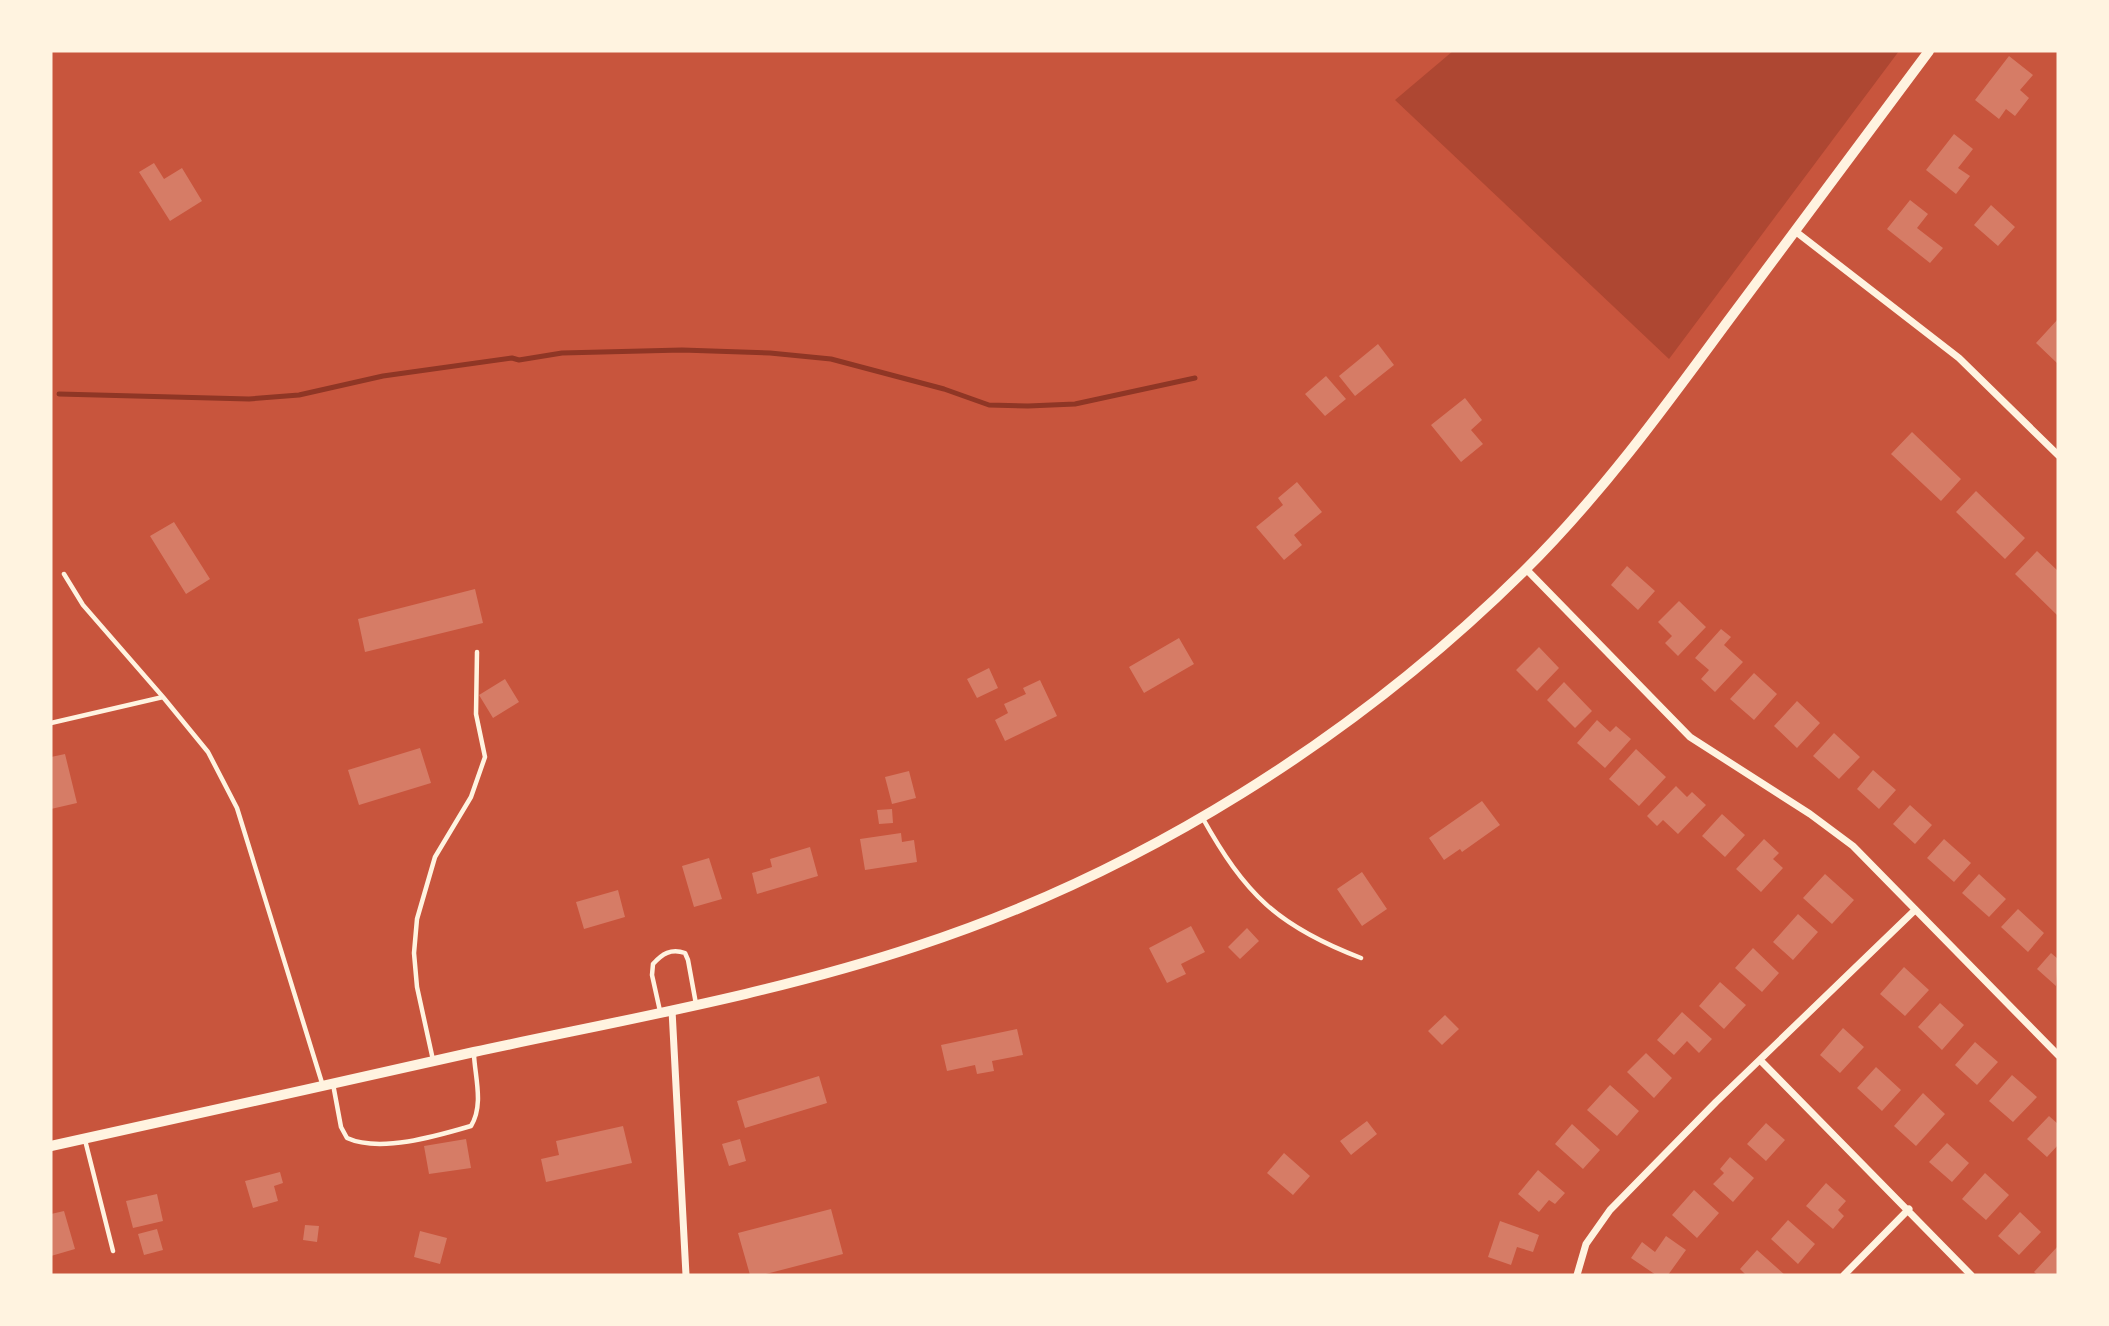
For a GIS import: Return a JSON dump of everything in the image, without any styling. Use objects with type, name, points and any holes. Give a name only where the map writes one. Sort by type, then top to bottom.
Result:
[{"type":"street","points":[[51,1146],[808,979],[963,930],[1083,879],[1202,816],[1282,766],[1384,695],[1454,638],[1574,519],[1648,430],[1929,51]]},
{"type":"street","points":[[1795,231],[1959,358],[2058,455]]},
{"type":"street","points":[[1526,569],[1690,737],[1853,846],[2058,1055]]},
{"type":"street","points":[[1577,1275],[1586,1244],[1609,1210],[1716,1102],[1915,910]]},
{"type":"street","points":[[672,1010],[686,1275]]},
{"type":"street","points":[[1761,1061],[1971,1275]]},
{"type":"street","points":[[1844,1275],[1909,1209]]},
{"type":"lane","points":[[64,574],[83,606],[208,752],[237,808],[341,1127],[347,1138],[357,1143],[387,1144],[471,1126],[476,1118],[478,1099],[474,1052]]},
{"type":"lane","points":[[433,1061],[417,987],[414,953],[417,919],[435,857],[471,797],[485,757],[476,715],[477,652]]},
{"type":"lane","points":[[51,723],[163,697]]},
{"type":"lane","points":[[1202,816],[1226,860],[1271,911],[1322,943],[1361,958]]},
{"type":"lane","points":[[660,1012],[652,975],[653,964],[667,952],[685,953],[696,1004]]},
{"type":"lane","points":[[85,1139],[113,1251]]},
{"type":"shaded area","points":[[1453,51],[1899,51],[1669,359],[1395,100]]},
{"type":"building","points":[[2009,56],[2033,75],[2020,90],[2029,98],[2015,116],[2006,109],[1999,119],[1975,100]]},
{"type":"building","points":[[1954,134],[1973,149],[1958,168],[1970,176],[1956,194],[1926,170]]},
{"type":"building","points":[[154,163],[164,179],[182,168],[202,201],[170,221],[139,172]]},
{"type":"building","points":[[1910,200],[1928,214],[1917,228],[1943,248],[1930,263],[1887,229]]},
{"type":"building","points":[[1991,205],[2015,227],[1998,246],[1974,225]]},
{"type":"building","points":[[2058,319],[2058,364],[2036,343]]},
{"type":"building","points":[[1378,344],[1394,365],[1355,396],[1339,376]]},
{"type":"building","points":[[1326,376],[1346,399],[1325,416],[1305,394]]},
{"type":"building","points":[[1465,398],[1482,420],[1471,430],[1483,444],[1461,462],[1431,425]]},
{"type":"building","points":[[1912,432],[1961,479],[1941,501],[1891,454]]},
{"type":"building","points":[[1297,482],[1322,512],[1294,535],[1302,545],[1284,560],[1256,527],[1283,505],[1278,498]]},
{"type":"building","points":[[1976,491],[2025,538],[2005,559],[1956,512]]},
{"type":"building","points":[[174,522],[210,579],[186,594],[150,536]]},
{"type":"building","points":[[2037,551],[2058,571],[2058,616],[2015,574]]},
{"type":"building","points":[[1627,566],[1655,591],[1638,610],[1611,585]]},
{"type":"building","points":[[475,589],[483,623],[365,652],[358,619]]},
{"type":"building","points":[[1679,601],[1706,627],[1678,656],[1665,643],[1672,636],[1658,622]]},
{"type":"building","points":[[1721,629],[1731,637],[1724,645],[1743,662],[1715,692],[1701,679],[1709,670],[1695,658]]},
{"type":"building","points":[[1179,638],[1194,664],[1144,693],[1129,667]]},
{"type":"building","points":[[1539,647],[1559,668],[1537,691],[1516,670]]},
{"type":"building","points":[[989,668],[998,688],[977,698],[967,679]]},
{"type":"building","points":[[1754,673],[1777,694],[1754,720],[1730,699]]},
{"type":"building","points":[[505,679],[519,702],[493,718],[479,695]]},
{"type":"building","points":[[1040,680],[1057,716],[1005,741],[995,720],[1008,713],[1004,704],[1026,694],[1023,688]]},
{"type":"building","points":[[1564,682],[1592,711],[1575,728],[1547,700]]},
{"type":"building","points":[[1797,701],[1820,723],[1797,748],[1774,726]]},
{"type":"building","points":[[1597,720],[1610,732],[1616,726],[1631,739],[1605,768],[1577,743]]},
{"type":"building","points":[[1834,733],[1860,757],[1839,779],[1813,756]]},
{"type":"building","points":[[420,748],[431,783],[359,805],[348,770]]},
{"type":"building","points":[[1636,749],[1666,777],[1639,806],[1609,779]]},
{"type":"building","points":[[65,754],[77,803],[51,809],[51,757]]},
{"type":"building","points":[[1873,770],[1896,790],[1879,809],[1857,789]]},
{"type":"building","points":[[909,771],[916,798],[892,804],[885,777]]},
{"type":"building","points":[[1676,786],[1687,797],[1692,792],[1706,805],[1678,834],[1663,820],[1657,826],[1647,816]]},
{"type":"building","points":[[1482,801],[1500,825],[1462,852],[1460,849],[1444,860],[1429,838]]},
{"type":"building","points":[[1910,805],[1932,825],[1915,844],[1893,824]]},
{"type":"building","points":[[892,809],[893,823],[879,824],[877,810]]},
{"type":"building","points":[[1722,814],[1745,835],[1725,857],[1702,836]]},
{"type":"building","points":[[901,833],[902,842],[914,840],[917,862],[865,870],[860,839]]},
{"type":"building","points":[[1764,839],[1779,853],[1773,859],[1783,868],[1761,892],[1736,869]]},
{"type":"building","points":[[1944,839],[1971,863],[1954,882],[1927,858]]},
{"type":"building","points":[[810,847],[818,876],[757,894],[752,873],[772,867],[770,859]]},
{"type":"building","points":[[709,858],[722,899],[694,907],[682,866]]},
{"type":"building","points":[[1362,872],[1387,909],[1362,926],[1337,889]]},
{"type":"building","points":[[1825,874],[1854,900],[1832,924],[1803,898]]},
{"type":"building","points":[[1979,874],[2006,899],[1989,917],[1962,893]]},
{"type":"building","points":[[618,890],[625,917],[584,929],[576,902]]},
{"type":"building","points":[[2018,909],[2044,933],[2028,952],[2001,927]]},
{"type":"building","points":[[1798,914],[1818,932],[1793,960],[1773,942]]},
{"type":"building","points":[[1191,926],[1205,952],[1181,964],[1186,974],[1167,983],[1149,948]]},
{"type":"building","points":[[1247,928],[1259,941],[1240,959],[1228,947]]},
{"type":"building","points":[[1753,948],[1779,973],[1762,992],[1735,968]]},
{"type":"building","points":[[2051,953],[2058,959],[2056,986],[2037,969]]},
{"type":"building","points":[[1904,967],[1929,990],[1905,1016],[1880,994]]},
{"type":"building","points":[[1720,982],[1746,1005],[1724,1029],[1699,1006]]},
{"type":"building","points":[[1940,1003],[1964,1025],[1942,1050],[1918,1027]]},
{"type":"building","points":[[1682,1012],[1712,1039],[1699,1053],[1687,1041],[1674,1055],[1657,1040]]},
{"type":"building","points":[[1445,1015],[1459,1029],[1442,1045],[1428,1031]]},
{"type":"building","points":[[1843,1028],[1864,1047],[1840,1073],[1820,1055]]},
{"type":"building","points":[[1017,1029],[1023,1055],[992,1061],[994,1071],[977,1074],[975,1065],[947,1071],[941,1045]]},
{"type":"building","points":[[1975,1042],[1998,1062],[1977,1085],[1955,1065]]},
{"type":"building","points":[[1646,1053],[1672,1078],[1654,1098],[1627,1072]]},
{"type":"building","points":[[1876,1067],[1901,1090],[1882,1111],[1857,1088]]},
{"type":"building","points":[[2012,1075],[2037,1097],[2013,1122],[1989,1101]]},
{"type":"building","points":[[819,1076],[827,1103],[745,1128],[737,1101]]},
{"type":"building","points":[[1610,1085],[1639,1111],[1617,1136],[1587,1110]]},
{"type":"building","points":[[1923,1093],[1945,1114],[1916,1146],[1894,1126]]},
{"type":"building","points":[[2049,1116],[2058,1124],[2058,1145],[2047,1157],[2027,1139]]},
{"type":"building","points":[[1367,1121],[1377,1134],[1351,1155],[1340,1141]]},
{"type":"building","points":[[1766,1123],[1785,1140],[1766,1161],[1747,1144]]},
{"type":"building","points":[[1572,1124],[1600,1150],[1583,1169],[1555,1144]]},
{"type":"building","points":[[623,1126],[632,1163],[546,1182],[541,1159],[559,1155],[556,1141]]},
{"type":"building","points":[[466,1139],[471,1168],[429,1174],[424,1146]]},
{"type":"building","points":[[740,1139],[746,1161],[729,1166],[722,1144]]},
{"type":"building","points":[[1947,1143],[1969,1163],[1952,1182],[1929,1162]]},
{"type":"building","points":[[1284,1153],[1310,1176],[1293,1195],[1267,1173]]},
{"type":"building","points":[[1730,1157],[1754,1178],[1733,1202],[1713,1184],[1724,1173],[1720,1169]]},
{"type":"building","points":[[1538,1170],[1565,1193],[1555,1204],[1549,1200],[1539,1212],[1518,1194]]},
{"type":"building","points":[[280,1172],[283,1183],[274,1186],[278,1201],[253,1208],[245,1181]]},
{"type":"building","points":[[1985,1173],[2009,1195],[1986,1220],[1962,1199]]},
{"type":"building","points":[[1826,1183],[1846,1201],[1838,1210],[1844,1216],[1833,1229],[1806,1206]]},
{"type":"building","points":[[1694,1190],[1719,1213],[1697,1238],[1672,1215]]},
{"type":"building","points":[[157,1194],[163,1221],[133,1228],[126,1201]]},
{"type":"building","points":[[831,1209],[843,1254],[762,1275],[750,1275],[738,1233]]},
{"type":"building","points":[[64,1211],[75,1249],[51,1256],[51,1214]]},
{"type":"building","points":[[2020,1212],[2041,1232],[2019,1255],[1998,1236]]},
{"type":"building","points":[[1788,1220],[1815,1244],[1798,1264],[1771,1239]]},
{"type":"building","points":[[1500,1221],[1539,1235],[1533,1252],[1517,1247],[1511,1265],[1488,1257]]},
{"type":"building","points":[[305,1225],[319,1226],[317,1242],[303,1240]]},
{"type":"building","points":[[157,1229],[163,1250],[144,1255],[138,1234]]},
{"type":"building","points":[[420,1231],[447,1238],[440,1264],[414,1257]]},
{"type":"building","points":[[1666,1236],[1686,1250],[1668,1275],[1656,1275],[1631,1258],[1642,1242],[1655,1252]]},
{"type":"building","points":[[2058,1246],[2058,1275],[2038,1275],[2034,1272]]},
{"type":"building","points":[[1757,1250],[1785,1275],[1746,1275],[1740,1269]]},
{"type":"waterway","points":[[59,394],[249,399],[299,395],[383,376],[512,358],[519,360],[562,353],[682,350],[770,353],[831,359],[944,389],[989,405],[1075,404],[1195,378]]}]
